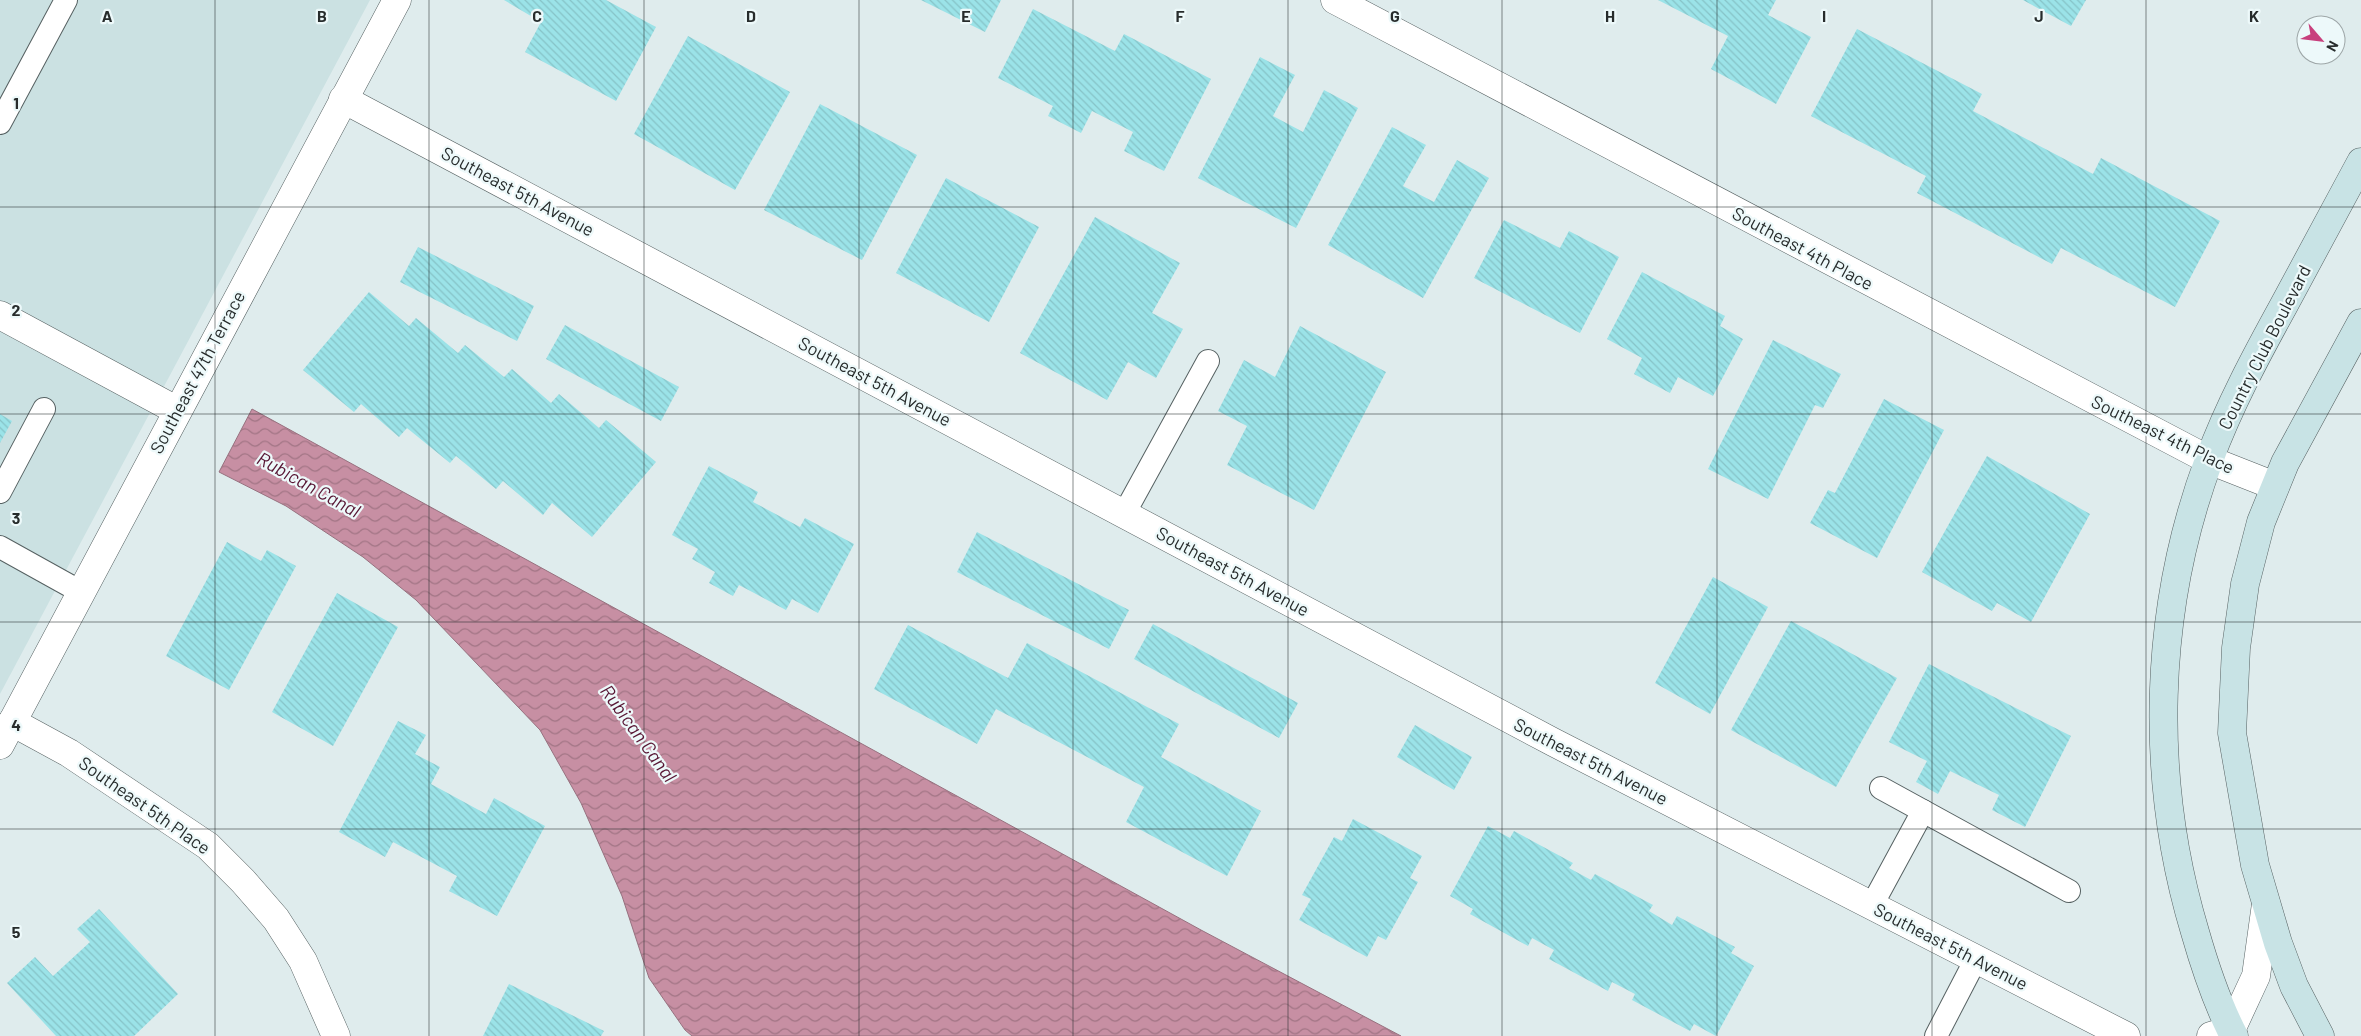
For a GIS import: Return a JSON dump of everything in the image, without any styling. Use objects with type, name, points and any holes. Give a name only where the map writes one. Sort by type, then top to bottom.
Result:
[{"type":"main road","name":"Country Club Boulevard","points":[[2225,1034],[2182,887],[2167,797],[2163,748],[2167,640],[2181,554],[2193,507],[2209,460],[2238,390],[2361,162]]},
{"type":"main road","points":[[2320,1036],[2294,986],[2254,865],[2232,733],[2236,648],[2245,584],[2261,522],[2285,463],[2361,323]]},
{"type":"street","name":"Southeast 47th Terrace","points":[[6,733],[176,410],[396,0]]},
{"type":"street","name":"Southeast 4th Place","points":[[1335,0],[2209,460],[2276,486]]},
{"type":"street","name":"Southeast 5th Avenue","points":[[344,99],[1553,742],[2126,1036]]},
{"type":"street","points":[[0,315],[176,410]]},
{"type":"street","name":"Southeast 5th Place","points":[[6,733],[69,753],[208,846],[243,881],[276,920],[303,961],[336,1036]]},
{"type":"street","points":[[2225,1034],[2256,976],[2266,904]]},
{"type":"lane","points":[[0,122],[66,0]]},
{"type":"lane","points":[[1124,514],[1208,361]]},
{"type":"lane","points":[[0,492],[44,409]]},
{"type":"lane","points":[[0,547],[81,592]]},
{"type":"lane","points":[[1881,788],[2069,890]]},
{"type":"lane","points":[[1872,905],[1923,811]]},
{"type":"lane","points":[[1936,1036],[1976,959]]},
{"type":"shaded area","points":[[0,0],[370,0],[0,694]]},
{"type":"water","name":"Rubican Canal","points":[[252,409],[1201,930],[1401,1036],[692,1036],[685,1030],[649,978],[622,896],[581,803],[540,730],[416,600],[363,557],[286,506],[219,472]]},
{"type":"building","points":[[504,0],[606,0],[656,27],[616,101],[525,52],[541,22]]},
{"type":"building","points":[[921,0],[1001,0],[985,32]]},
{"type":"building","points":[[1658,0],[1776,0],[1768,15],[1811,37],[1776,104],[1711,69],[1728,36]]},
{"type":"building","points":[[2023,0],[2086,0],[2071,26]]},
{"type":"building","points":[[1033,9],[1115,51],[1124,34],[1211,79],[1164,171],[1124,151],[1133,132],[1092,111],[1081,133],[1048,116],[1053,106],[998,78]]},
{"type":"building","points":[[1857,29],[1982,94],[1973,111],[2093,174],[2101,158],[2220,221],[2175,307],[2061,248],[2052,264],[1917,193],[1926,176],[1811,116]]},
{"type":"building","points":[[688,36],[790,92],[735,190],[634,134]]},
{"type":"building","points":[[1260,57],[1295,75],[1273,116],[1303,132],[1324,90],[1358,108],[1296,228],[1198,178]]},
{"type":"building","points":[[820,104],[917,155],[862,260],[764,210]]},
{"type":"building","points":[[1392,127],[1426,145],[1403,186],[1434,202],[1457,160],[1489,178],[1423,298],[1328,245]]},
{"type":"building","points":[[946,178],[1039,227],[989,322],[896,273]]},
{"type":"building","points":[[1095,217],[1180,263],[1152,313],[1183,329],[1156,378],[1128,362],[1107,400],[1020,353]]},
{"type":"building","points":[[1504,220],[1560,248],[1569,231],[1619,257],[1580,333],[1474,278]]},
{"type":"building","points":[[418,247],[534,306],[517,341],[400,282]]},
{"type":"building","points":[[1642,272],[1725,316],[1720,326],[1743,339],[1713,396],[1678,377],[1670,393],[1634,374],[1642,358],[1607,339]]},
{"type":"building","points":[[369,292],[409,326],[416,318],[458,353],[465,345],[504,377],[512,369],[551,403],[559,394],[599,428],[606,420],[656,462],[592,537],[552,503],[543,515],[503,481],[496,489],[456,456],[450,463],[407,428],[399,437],[361,404],[354,412],[303,370]]},
{"type":"building","points":[[565,325],[679,387],[661,421],[546,359]]},
{"type":"building","points":[[1300,326],[1386,372],[1314,510],[1227,465],[1247,426],[1218,411],[1244,360],[1275,377]]},
{"type":"building","points":[[1773,340],[1841,374],[1823,408],[1815,405],[1768,499],[1708,469]]},
{"type":"building","points":[[1884,399],[1944,430],[1877,558],[1810,523],[1828,490],[1835,493]]},
{"type":"building","points":[[0,414],[12,421],[0,443]]},
{"type":"building","points":[[1987,456],[2090,514],[2031,622],[1997,603],[1992,611],[1922,572]]},
{"type":"building","points":[[709,466],[758,492],[753,502],[800,527],[805,518],[854,544],[818,613],[792,599],[786,610],[739,585],[733,596],[709,583],[715,572],[692,559],[698,549],[672,535]]},
{"type":"building","points":[[977,532],[1129,610],[1109,649],[957,572]]},
{"type":"building","points":[[227,542],[261,561],[267,550],[296,566],[229,690],[166,656]]},
{"type":"building","points":[[1713,577],[1768,607],[1710,714],[1655,683]]},
{"type":"building","points":[[337,593],[398,627],[333,746],[272,712]]},
{"type":"building","points":[[1791,621],[1897,678],[1836,787],[1731,730]]},
{"type":"building","points":[[1153,624],[1298,703],[1279,738],[1134,659]]},
{"type":"building","points":[[908,625],[1008,678],[1027,643],[1179,724],[1161,757],[1261,811],[1227,876],[1126,822],[1144,787],[996,709],[977,744],[874,689]]},
{"type":"building","points":[[1929,664],[2071,736],[2025,827],[1992,810],[1999,795],[1950,771],[1938,794],[1916,782],[1927,761],[1889,742]]},
{"type":"building","points":[[398,721],[426,735],[415,754],[440,767],[431,784],[486,814],[494,798],[545,826],[497,916],[449,891],[457,876],[393,842],[385,857],[339,832]]},
{"type":"building","points":[[1415,725],[1472,757],[1454,790],[1397,757]]},
{"type":"building","points":[[1353,819],[1422,856],[1410,878],[1418,882],[1386,940],[1378,936],[1367,957],[1299,920],[1311,899],[1302,895],[1334,837],[1342,841]]},
{"type":"building","points":[[1488,826],[1510,838],[1514,831],[1573,863],[1569,868],[1591,880],[1595,874],[1653,905],[1649,911],[1672,925],[1677,916],[1735,947],[1731,953],[1754,966],[1716,1036],[1694,1024],[1690,1031],[1632,1000],[1635,994],[1612,982],[1608,991],[1549,959],[1554,950],[1532,938],[1528,946],[1470,914],[1473,909],[1450,896]]},
{"type":"building","points":[[99,909],[178,994],[134,1036],[56,1036],[7,983],[35,957],[53,976],[90,942],[77,929]]},
{"type":"building","points":[[509,984],[604,1031],[601,1036],[483,1036]]}]
